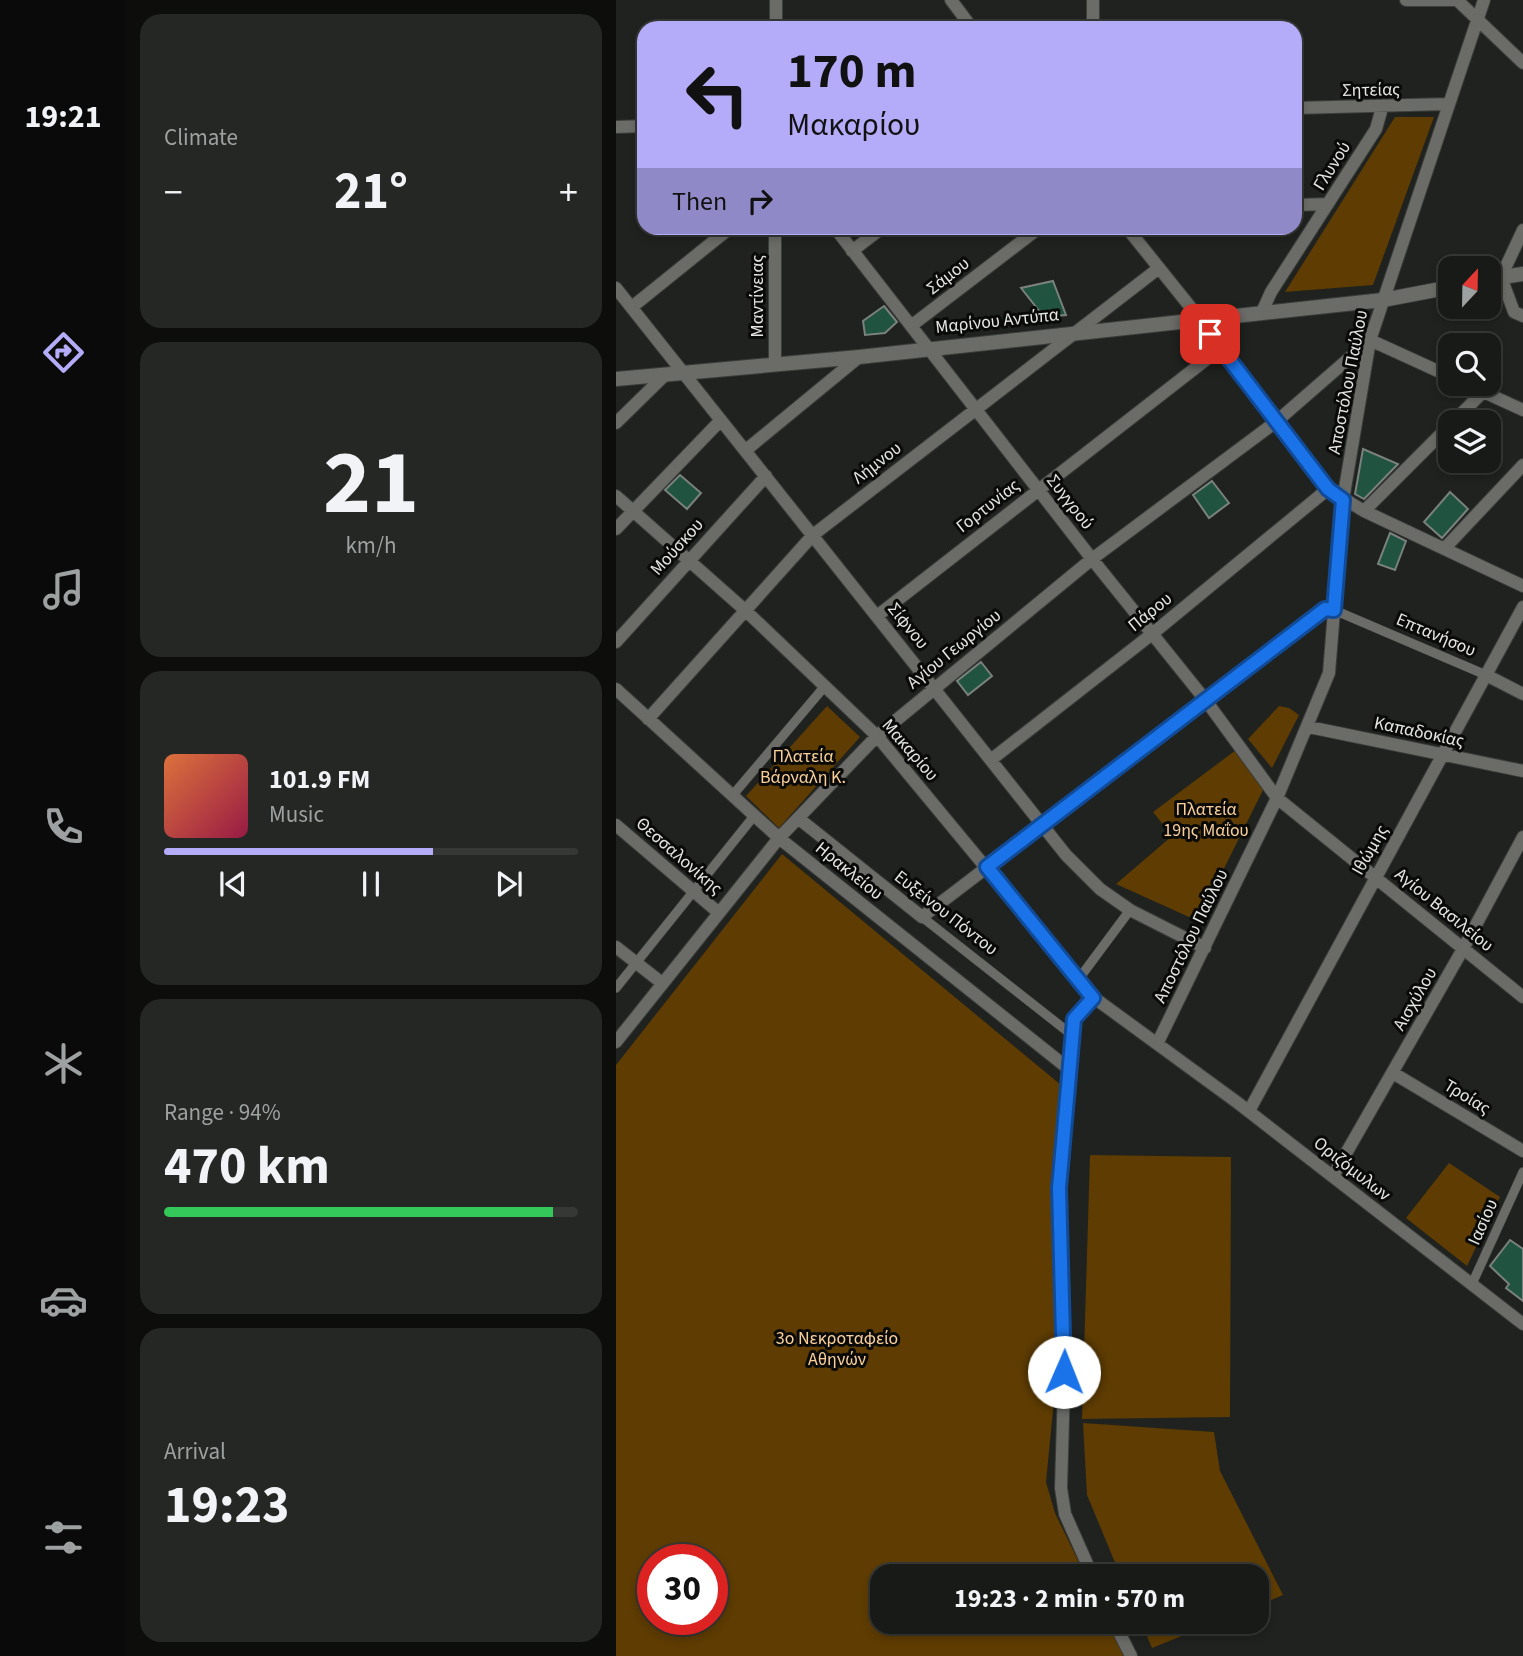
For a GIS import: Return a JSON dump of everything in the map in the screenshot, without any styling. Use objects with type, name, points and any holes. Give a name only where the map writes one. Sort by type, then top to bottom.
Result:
[{"type":"street","points":[[776,0],[776,21]]},
{"type":"street","points":[[951,0],[967,21]]},
{"type":"street","points":[[1093,0],[1093,21]]},
{"type":"street","points":[[1406,0],[1457,0],[1523,63]]},
{"type":"street","name":"Αποστόλου Παύλου","points":[[1158,1042],[1277,798],[1309,727],[1329,673],[1343,500],[1370,340],[1483,0]]},
{"type":"street","name":"Σητείας","points":[[1302,108],[1382,108],[1447,104]]},
{"type":"street","name":"Γλυνού","points":[[1262,312],[1270,292],[1376,129],[1382,108]]},
{"type":"street","points":[[616,127],[637,126]]},
{"type":"street","points":[[1302,205],[1328,204]]},
{"type":"street","points":[[1502,266],[1523,230]]},
{"type":"street","points":[[632,307],[721,235]]},
{"type":"street","name":"Μαντίνειας","points":[[775,235],[775,364]]},
{"type":"street","name":"Συγγρού","points":[[840,235],[1092,559],[1208,702],[1277,798]]},
{"type":"street","points":[[852,251],[873,235]]},
{"type":"street","name":"Σάμου","points":[[911,326],[1031,235]]},
{"type":"street","points":[[1133,235],[1200,319],[1328,489],[1364,511],[1523,586]]},
{"type":"street","name":"Λήμνου","points":[[648,719],[813,535],[1159,268]]},
{"type":"street","points":[[1502,277],[1523,274]]},
{"type":"street","name":"Σίφνου","points":[[616,288],[1083,872],[1130,911],[1205,948]]},
{"type":"street","name":"Μαρίνου Αντύπα","points":[[616,379],[859,357],[1383,300],[1438,289]]},
{"type":"street","points":[[1502,291],[1514,312],[1523,316]]},
{"type":"street","points":[[1370,340],[1438,371]]},
{"type":"street","name":"Αγίου Γεωργίου","points":[[616,1042],[779,838],[877,736],[1092,559],[1277,421],[1370,340]]},
{"type":"street","name":"Γορτυνίας","points":[[877,615],[1221,348]]},
{"type":"street","points":[[746,450],[859,357]]},
{"type":"street","points":[[616,423],[664,376]]},
{"type":"street","points":[[1465,410],[1479,396]]},
{"type":"street","points":[[1492,396],[1523,410]]},
{"type":"street","points":[[616,529],[721,420]]},
{"type":"street","points":[[1364,511],[1438,437]]},
{"type":"street","points":[[1444,550],[1523,465]]},
{"type":"street","name":"Μούσκου","points":[[616,642],[766,476]]},
{"type":"street","name":"Πάρου","points":[[992,759],[1152,634],[1328,489]]},
{"type":"street","name":"Μακαρίου","points":[[616,496],[746,611],[877,736],[1093,998],[1158,1042]]},
{"type":"street","name":"Ιθώμης","points":[[1249,1111],[1523,607]]},
{"type":"street","points":[[922,917],[1208,702],[1325,609],[1334,610]]},
{"type":"street","name":"Επτανήσου","points":[[1334,610],[1486,675],[1523,694]]},
{"type":"street","points":[[732,796],[825,686]]},
{"type":"street","name":"Ηρακλείου","points":[[618,695],[779,838],[1070,1070]]},
{"type":"street","name":"Καπαδοκίας","points":[[1309,727],[1523,771]]},
{"type":"street","name":"Αγίου Βασιλείου","points":[[1277,798],[1523,997]]},
{"type":"street","points":[[616,988],[754,816]]},
{"type":"street","name":"Ευξείνου Πόντου","points":[[798,818],[1072,1035]]},
{"type":"street","name":"Θεσσαλονίκης","points":[[616,825],[719,913]]},
{"type":"street","name":"Αισχύλου","points":[[1333,1176],[1521,845]]},
{"type":"street","points":[[1078,980],[1130,911]]},
{"type":"street","points":[[616,947],[662,983]]},
{"type":"street","points":[[1087,1564],[1065,1514],[1061,1488],[1065,1351],[1059,1188],[1074,1019],[1093,998]]},
{"type":"street","name":"Οριζόμυλων","points":[[1158,1042],[1523,1324]]},
{"type":"street","name":"Τροίας","points":[[1393,1073],[1523,1152]]},
{"type":"street","name":"Ιασίου","points":[[1472,1284],[1523,1172]]},
{"type":"street","points":[[1120,1634],[1131,1656]]},
{"type":"green space","points":[[1395,117],[1434,117],[1373,285],[1285,292]]},
{"type":"green space","name":"Πλατεία Βάρναλη Κ.","points":[[827,706],[860,737],[779,828],[746,796]]},
{"type":"green space","points":[[1279,706],[1289,708],[1299,715],[1272,768],[1248,739]]},
{"type":"green space","name":"Πλατεία 19ης Μαΐου","points":[[1236,750],[1264,788],[1198,921],[1116,884],[1172,836],[1153,812]]},
{"type":"green space","name":"3ο Νεκροταφείο Αθηνών","points":[[782,854],[1061,1085],[1053,1201],[1058,1359],[1046,1482],[1055,1513],[1080,1564],[870,1564],[870,1634],[1114,1634],[1125,1656],[616,1656],[616,1065]]},
{"type":"green space","points":[[1090,1155],[1231,1157],[1230,1417],[1082,1419]]},
{"type":"green space","points":[[1449,1163],[1500,1197],[1467,1266],[1406,1218]]},
{"type":"green space","points":[[1083,1423],[1214,1432],[1220,1471],[1267,1564],[1116,1564],[1087,1495]]},
{"type":"green space","points":[[1269,1567],[1283,1595],[1269,1601]]},
{"type":"green space","points":[[1146,1634],[1186,1634],[1152,1648]]},
{"type":"building","points":[[1053,281],[1066,315],[1044,317],[1021,288]]},
{"type":"building","points":[[884,306],[897,322],[885,333],[865,335],[863,321]]},
{"type":"building","points":[[1363,449],[1398,464],[1364,499],[1355,494]]},
{"type":"building","points":[[680,475],[701,493],[687,509],[665,490]]},
{"type":"building","points":[[1212,481],[1229,503],[1209,518],[1193,495]]},
{"type":"building","points":[[1450,492],[1468,509],[1442,538],[1424,522]]},
{"type":"building","points":[[1390,533],[1406,541],[1395,570],[1378,564]]},
{"type":"building","points":[[981,662],[992,676],[968,695],[957,681]]},
{"type":"building","points":[[1510,1240],[1523,1249],[1523,1301],[1506,1288],[1509,1284],[1490,1266]]},
{"type":"route","points":[[1064,1372],[1059,1188],[1074,1019],[1093,998],[987,867],[1208,702],[1325,609],[1334,610],[1343,500],[1328,489],[1210,334]]}]
